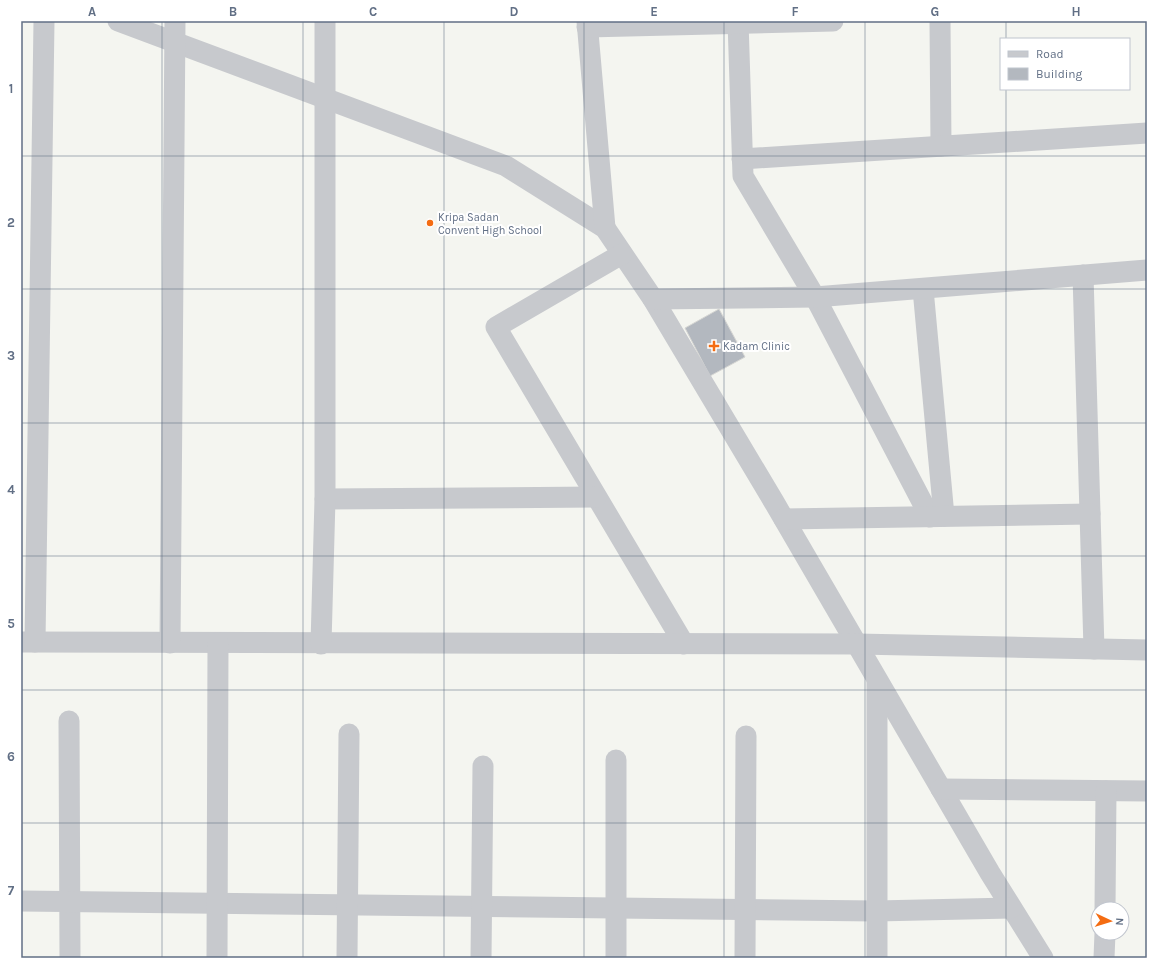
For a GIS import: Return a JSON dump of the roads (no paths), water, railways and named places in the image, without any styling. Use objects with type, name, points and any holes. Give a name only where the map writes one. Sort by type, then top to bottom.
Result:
[{"type":"street","points":[[44,21],[28,642],[321,644],[857,644],[1147,650]]},
{"type":"street","points":[[118,21],[506,166],[605,228],[653,299],[1011,908],[1042,958]]},
{"type":"street","points":[[170,643],[175,21]]},
{"type":"street","points":[[321,644],[324,499],[323,290],[326,99],[325,21]]},
{"type":"street","points":[[605,228],[587,24],[833,21]]},
{"type":"street","points":[[940,21],[940,146]]},
{"type":"street","points":[[738,22],[743,176],[816,298],[937,517]]},
{"type":"street","points":[[742,159],[1147,133]]},
{"type":"street","points":[[622,254],[496,327],[684,644]]},
{"type":"street","points":[[653,299],[816,298],[1147,270]]},
{"type":"street","points":[[1083,275],[1094,649]]},
{"type":"street","points":[[923,289],[937,517]]},
{"type":"street","points":[[324,499],[596,497]]},
{"type":"street","points":[[784,520],[1090,514]]},
{"type":"street","points":[[217,958],[219,903],[218,643]]},
{"type":"street","points":[[877,958],[878,680]]},
{"type":"street","points":[[69,721],[70,958]]},
{"type":"street","points":[[347,958],[349,734]]},
{"type":"street","points":[[745,958],[746,736]]},
{"type":"street","points":[[616,760],[616,958]]},
{"type":"street","points":[[481,958],[483,906],[483,766]]},
{"type":"street","points":[[941,789],[1147,791]]},
{"type":"street","points":[[1105,901],[1106,791]]},
{"type":"street","points":[[21,902],[348,904],[876,911],[1011,908]]},
{"type":"street","points":[[1104,958],[1105,941]]},
{"type":"place","name":"Kripa Sadan Convent High School","points":[[430,223]]},
{"type":"place","name":"Kadam Clinic","points":[[714,346]]}]
